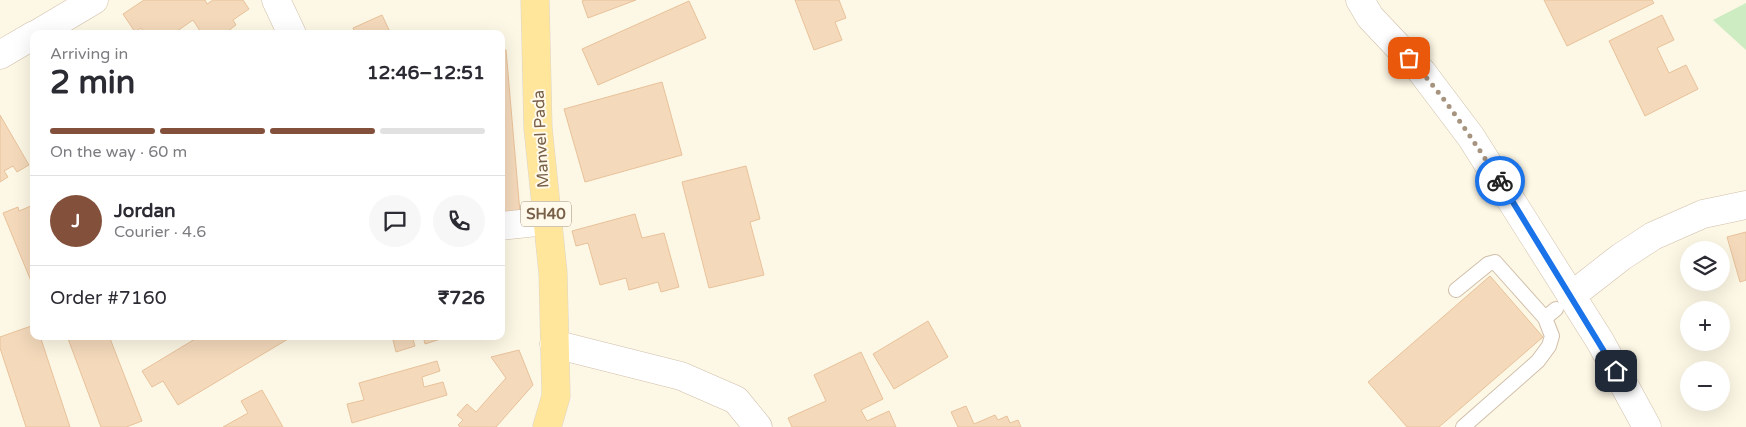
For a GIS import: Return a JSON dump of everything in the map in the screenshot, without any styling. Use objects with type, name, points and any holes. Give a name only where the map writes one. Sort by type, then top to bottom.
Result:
[{"type":"main road","name":"Manvel Pada","points":[[535,0],[538,128],[546,221],[553,273],[556,396],[547,427]]},
{"type":"street","points":[[43,30],[94,0]]},
{"type":"street","points":[[276,0],[290,30]]},
{"type":"street","points":[[1360,0],[1370,17],[1422,72],[1471,137],[1557,307],[1600,341],[1647,427]]},
{"type":"street","points":[[0,56],[30,38]]},
{"type":"street","points":[[1557,307],[1621,257],[1652,236],[1703,214],[1746,205]]},
{"type":"street","points":[[505,226],[546,221]]},
{"type":"street","points":[[554,344],[681,376],[736,400],[758,427]]},
{"type":"lane","points":[[1456,290],[1488,264],[1495,262],[1557,307],[1549,346],[1538,361],[1463,427]]},
{"type":"green space","points":[[1746,3],[1746,50],[1713,20]]},
{"type":"building","points":[[144,0],[205,0],[207,4],[213,0],[243,0],[249,9],[233,20],[236,25],[229,30],[199,30],[193,20],[179,30],[142,30],[141,28],[134,30],[123,14]]},
{"type":"building","points":[[636,0],[588,18],[582,1]]},
{"type":"building","points":[[795,0],[839,0],[846,18],[835,22],[842,40],[814,50]]},
{"type":"building","points":[[1544,0],[1652,0],[1654,3],[1567,46]]},
{"type":"building","points":[[689,1],[706,38],[598,85],[582,49]]},
{"type":"building","points":[[382,15],[389,30],[354,30],[353,28]]},
{"type":"building","points":[[1662,15],[1674,40],[1657,48],[1669,73],[1686,65],[1698,89],[1645,116],[1609,41]]},
{"type":"building","points":[[505,50],[521,224],[505,225]]},
{"type":"building","points":[[662,82],[682,155],[585,182],[564,109]]},
{"type":"building","points":[[0,115],[29,165],[17,172],[13,166],[4,171],[8,177],[0,182]]},
{"type":"building","points":[[746,166],[760,219],[750,222],[764,275],[709,288],[682,182]]},
{"type":"building","points":[[30,206],[30,279],[3,213],[18,207],[19,211]]},
{"type":"building","points":[[635,214],[642,238],[664,233],[679,287],[661,292],[658,282],[629,290],[626,278],[600,285],[588,243],[576,246],[572,231]]},
{"type":"building","points":[[1746,232],[1746,280],[1740,282],[1730,247],[1730,241],[1727,237]]},
{"type":"building","points":[[1490,276],[1543,337],[1439,427],[1407,427],[1368,382]]},
{"type":"building","points":[[928,321],[948,357],[894,389],[873,354]]},
{"type":"building","points":[[30,326],[30,340],[41,340],[70,427],[26,427],[0,348],[0,337]]},
{"type":"building","points":[[68,340],[111,340],[142,421],[126,427],[101,427]]},
{"type":"building","points":[[193,340],[286,340],[178,405],[163,381],[152,387],[142,371]]},
{"type":"building","points":[[393,340],[413,340],[415,346],[396,352]]},
{"type":"building","points":[[424,340],[438,340],[425,344]]},
{"type":"building","points":[[519,350],[533,385],[496,427],[460,427],[458,425],[463,420],[457,415],[467,404],[476,412],[506,378],[491,357]]},
{"type":"building","points":[[861,352],[883,399],[861,410],[867,421],[889,411],[896,427],[792,427],[788,418],[826,401],[814,375]]},
{"type":"building","points":[[437,361],[440,371],[422,377],[424,387],[443,382],[447,395],[352,423],[347,404],[364,400],[359,383]]},
{"type":"building","points":[[262,390],[283,427],[223,427],[248,413],[241,401]]},
{"type":"building","points":[[966,406],[974,424],[995,415],[998,420],[1007,416],[1010,423],[1018,420],[1021,427],[958,427],[951,412]]},
{"type":"way so far","points":[[1409,58],[1422,72],[1471,137],[1500,181]]},
{"type":"route","points":[[1500,181],[1600,341],[1616,371]]}]
